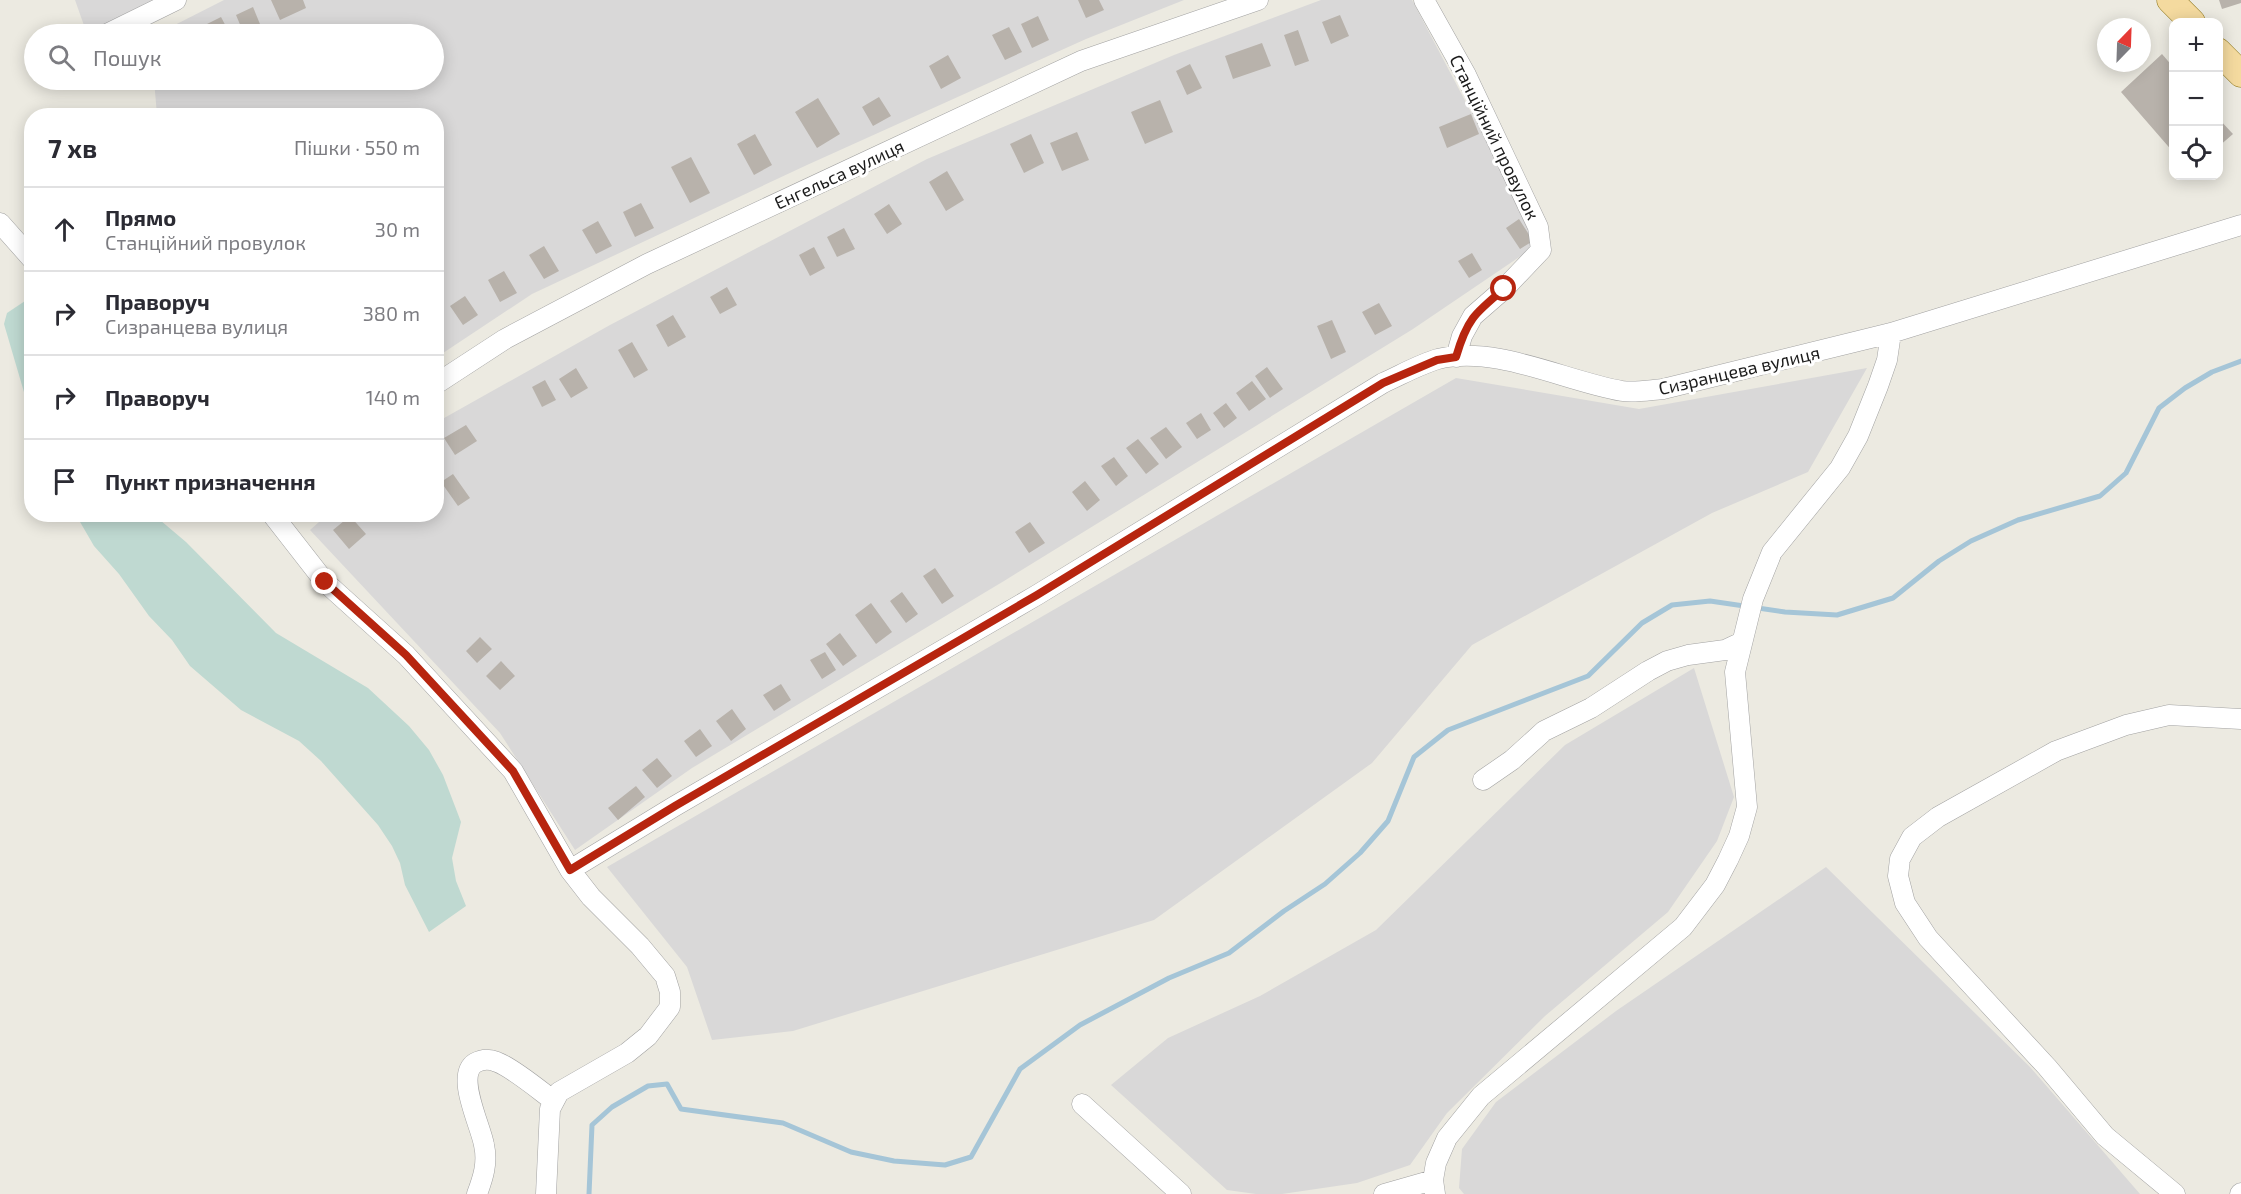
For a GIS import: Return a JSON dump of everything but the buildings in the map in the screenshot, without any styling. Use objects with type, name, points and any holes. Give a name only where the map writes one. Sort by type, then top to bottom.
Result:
[{"type":"main road","points":[[2170,0],[2188,18]]},
{"type":"main road","points":[[2223,56],[2241,74]]},
{"type":"street","points":[[127,24],[176,0]]},
{"type":"street","name":"Енгельса вулиця","points":[[444,379],[505,339],[679,248],[1081,61],[1258,0]]},
{"type":"street","name":"Станційний провулок","points":[[1424,0],[1466,75],[1538,227],[1541,250],[1504,289],[1473,315],[1462,336],[1456,357]]},
{"type":"street","points":[[0,224],[24,251]]},
{"type":"street","name":"Сизранцева вулиця","points":[[570,870],[675,806],[1037,595],[1383,383],[1437,360],[1480,357],[1514,363],[1583,383],[1625,392],[1663,389],[1891,333],[2241,225]]},
{"type":"street","points":[[1384,1194],[1434,1187],[1436,1163],[1446,1138],[1481,1096],[1683,927],[1715,885],[1739,836],[1747,807],[1735,672],[1753,599],[1772,552],[1840,468],[1858,436],[1881,378],[1891,333]]},
{"type":"street","points":[[278,522],[325,582],[406,655],[513,771],[570,870],[591,897],[640,946],[665,976],[670,992],[670,1007],[648,1036],[627,1053],[559,1092],[550,1109],[546,1194]]},
{"type":"street","points":[[1484,780],[1512,760],[1544,731],[1592,708],[1648,671],[1667,661],[1688,655],[1725,650],[1742,642]]},
{"type":"street","points":[[2175,1194],[2105,1136],[2047,1067],[1928,938],[1905,903],[1898,876],[1900,859],[1912,837],[1938,817],[2056,751],[2126,725],[2169,715],[2241,719]]},
{"type":"street","points":[[477,1194],[485,1174],[485,1155],[468,1082],[468,1071],[473,1064],[483,1059],[497,1062],[555,1101]]},
{"type":"street","points":[[1082,1104],[1181,1194]]},
{"type":"shaded area","points":[[75,0],[154,0],[107,24],[83,24]]},
{"type":"shaded area","points":[[224,0],[1184,0],[1086,39],[807,165],[532,294],[444,352],[444,108],[156,108],[155,90],[444,90],[444,24],[177,24]]},
{"type":"shaded area","points":[[1321,0],[1412,0],[1531,226],[1537,245],[1413,329],[1004,581],[692,768],[575,850],[500,733],[310,530],[319,522],[444,522],[444,418],[610,325],[927,159],[1174,55]]},
{"type":"shaded area","points":[[24,302],[24,392],[4,324],[7,313]]},
{"type":"shaded area","points":[[1867,368],[1808,472],[1712,513],[1472,645],[1372,763],[1154,920],[793,1031],[712,1040],[687,967],[607,867],[1456,378],[1639,409]]},
{"type":"shaded area","points":[[80,522],[162,522],[186,542],[276,633],[368,688],[409,726],[429,750],[443,775],[461,822],[452,858],[456,881],[466,906],[429,932],[405,885],[400,863],[392,846],[378,825],[321,761],[299,741],[241,710],[190,666],[172,640],[149,616],[119,574],[94,546]]},
{"type":"shaded area","points":[[1694,668],[1734,797],[1717,841],[1668,912],[1545,1016],[1447,1113],[1410,1165],[1357,1183],[1282,1194],[1256,1194],[1227,1190],[1111,1085],[1168,1038],[1260,996],[1376,930],[1565,745]]},
{"type":"shaded area","points":[[1826,867],[2030,1067],[2140,1194],[1464,1194],[1459,1188],[1462,1149],[1496,1102],[1616,1011]]},
{"type":"waterway","points":[[589,1194],[592,1125],[612,1107],[648,1086],[667,1084],[681,1109],[783,1123],[851,1152],[894,1161],[945,1165],[971,1157],[1020,1069],[1080,1025],[1169,978],[1229,953],[1284,911],[1325,884],[1360,853],[1388,821],[1414,757],[1448,730],[1588,676],[1642,623],[1672,605],[1710,601],[1785,612],[1837,615],[1893,598],[1939,561],[1971,541],[2018,520],[2100,496],[2126,473],[2159,408],[2185,388],[2212,372],[2241,361]]},
{"type":"route","points":[[325,582],[406,655],[457,707],[513,771],[570,870],[675,806],[1037,595],[1383,383],[1437,360],[1456,357],[1462,336],[1473,315],[1504,289]]}]
